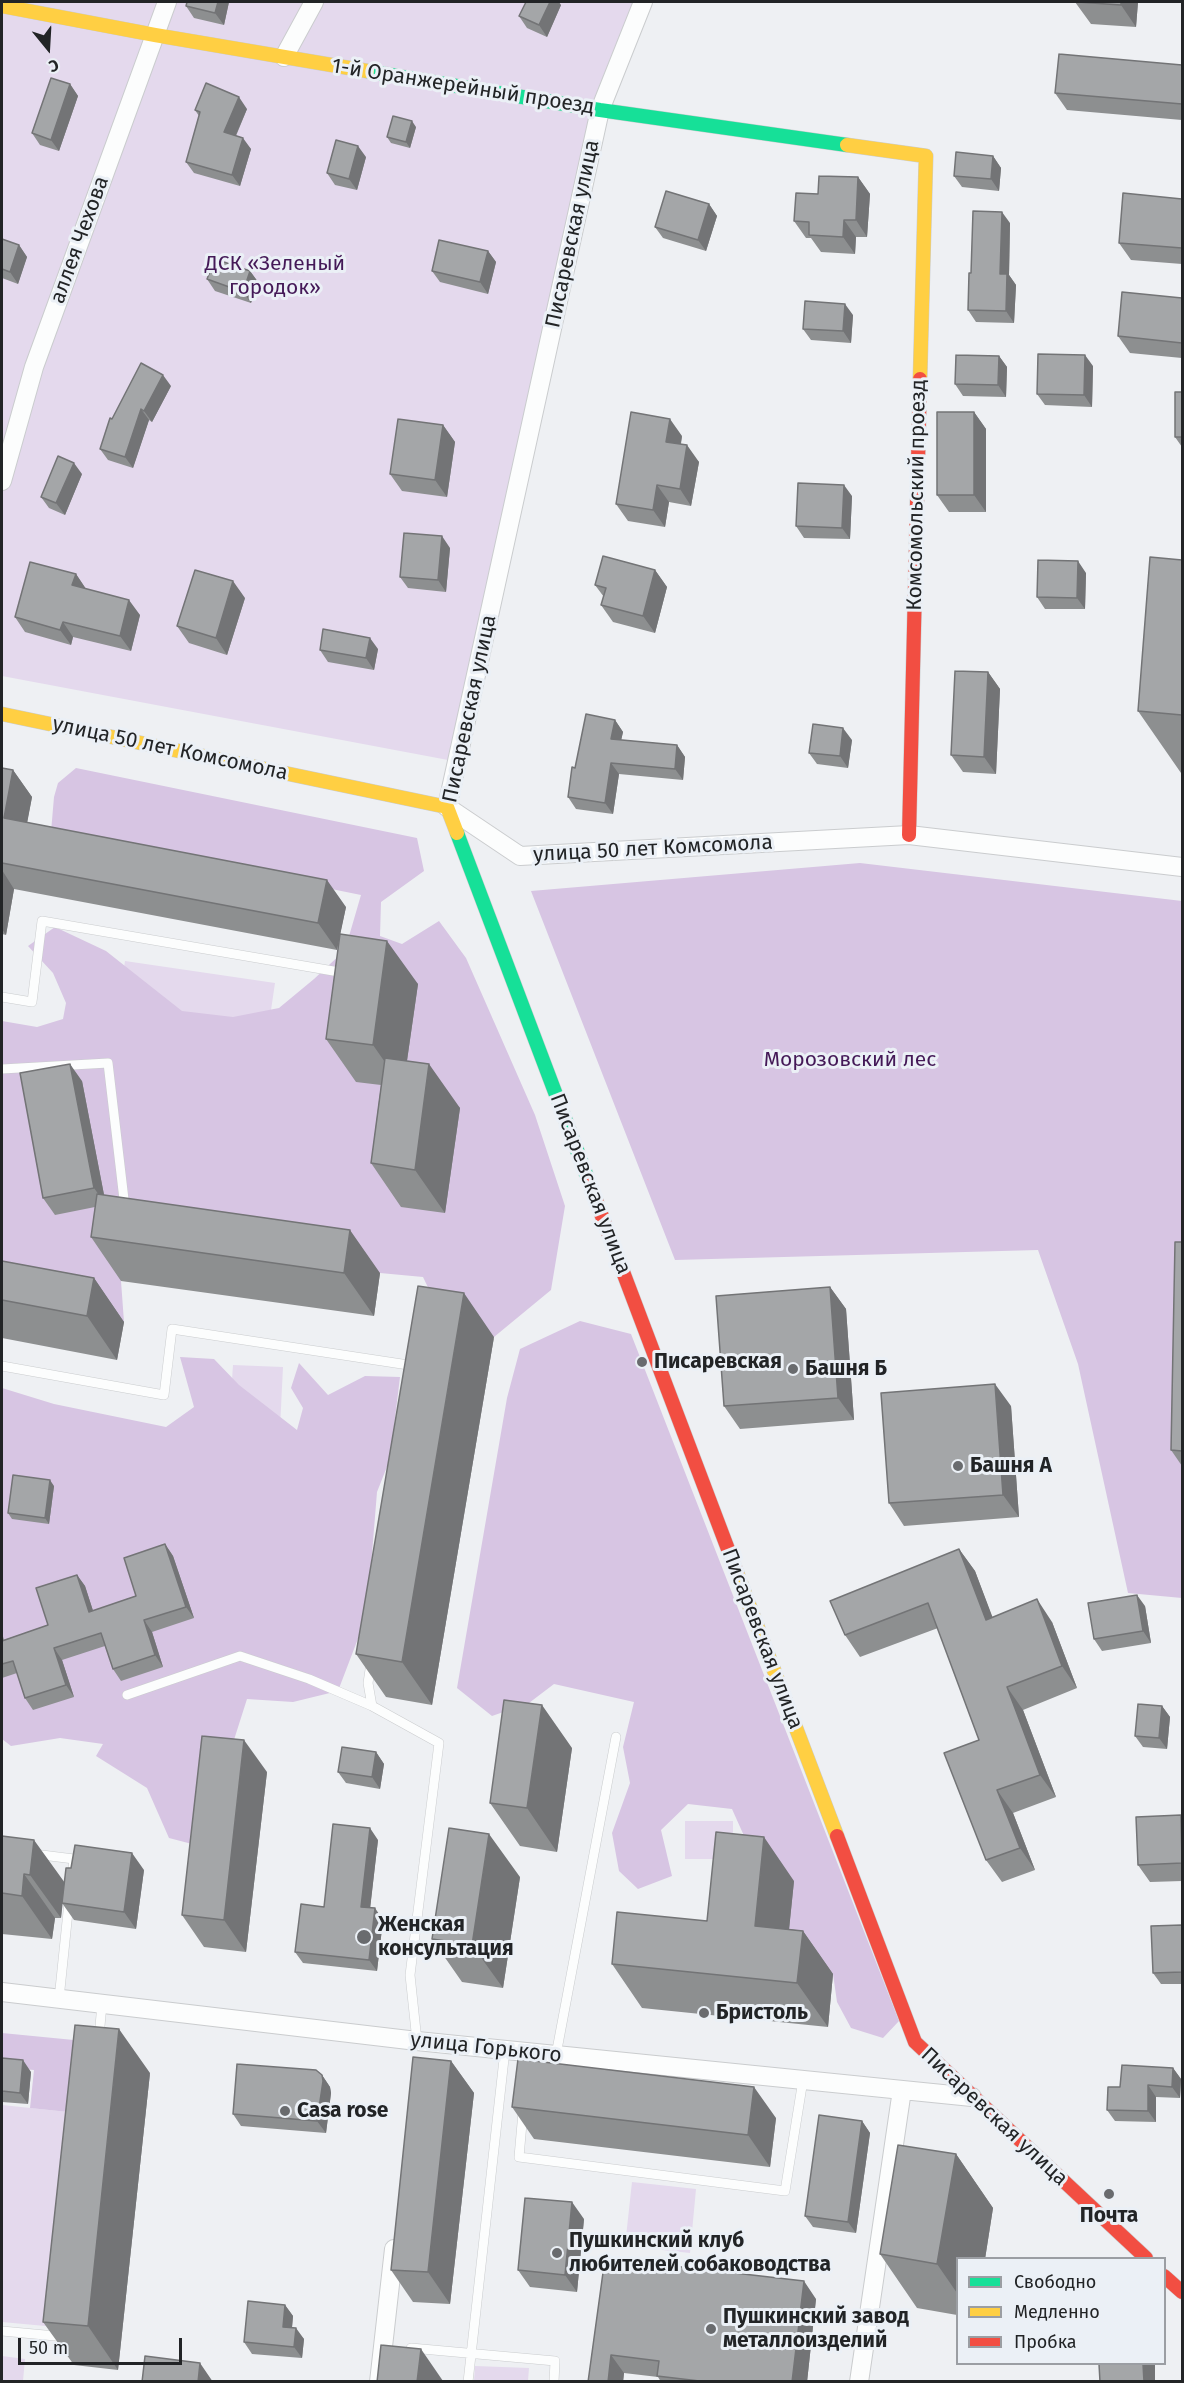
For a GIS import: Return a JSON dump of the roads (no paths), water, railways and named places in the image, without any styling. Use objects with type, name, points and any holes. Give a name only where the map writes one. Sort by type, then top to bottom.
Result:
[{"type":"street","name":"аллея Чехова","points":[[2,481],[34,367],[167,2]]},
{"type":"street","points":[[284,57],[314,2]]},
{"type":"street","name":"Писаревская улица","points":[[644,2],[600,110],[447,807],[915,2042],[1144,2257]]},
{"type":"street","name":"1-й Оранжерейный проезд","points":[[2,6],[155,35],[600,110],[926,156]]},
{"type":"street","name":"Комсомольский проезд","points":[[909,835],[926,156]]},
{"type":"street","name":"улица 50 лет Комсомола","points":[[2,714],[447,807],[520,856],[909,835],[1182,867]]},
{"type":"street","name":"улица Горького","points":[[2,1992],[505,2050],[529,2058],[556,2055],[972,2097]]},
{"type":"street","points":[[415,2062],[417,2041]]},
{"type":"street","points":[[859,2382],[902,2090]]},
{"type":"street","points":[[379,2382],[388,2346],[396,2227]]},
{"type":"street","points":[[1166,2278],[1182,2292]]},
{"type":"lane","points":[[2,997],[32,1002],[42,921],[345,972]]},
{"type":"lane","points":[[2,1069],[108,1063],[126,1211]]},
{"type":"lane","points":[[2,1366],[164,1395],[172,1329],[415,1366]]},
{"type":"lane","points":[[413,1377],[416,1355]]},
{"type":"lane","points":[[372,1706],[368,1683],[373,1648]]},
{"type":"lane","points":[[127,1695],[240,1656],[309,1679],[372,1706],[439,1743],[410,1975],[417,2041]]},
{"type":"lane","points":[[556,2055],[616,1737]]},
{"type":"lane","points":[[22,1853],[74,1858],[71,1881]]},
{"type":"lane","points":[[59,1999],[70,1893]]},
{"type":"lane","points":[[98,2051],[102,2004]]},
{"type":"lane","points":[[468,2382],[505,2050]]},
{"type":"lane","points":[[525,2098],[519,2157],[785,2192],[803,2080]]},
{"type":"lane","points":[[2,2331],[69,2337],[70,2325]]},
{"type":"lane","points":[[405,2347],[555,2361],[554,2382]]},
{"type":"place","name":"Писаревская","points":[[642,1362]]},
{"type":"place","name":"Башня Б","points":[[793,1369]]},
{"type":"place","name":"Башня А","points":[[958,1466]]},
{"type":"place","name":"Женская консультация","points":[[364,1937]]},
{"type":"place","name":"Бристоль","points":[[704,2013]]},
{"type":"place","name":"Casa rose","points":[[285,2111]]},
{"type":"place","name":"Почта","points":[[1109,2194]]},
{"type":"place","name":"Пушкинский клуб любителей собаководства","points":[[557,2253]]},
{"type":"place","name":"Пушкинский завод металлоизделий","points":[[711,2329]]},
{"type":"park label","name":"ДСК «Зеленый городок»","points":[[275,276]]},
{"type":"park label","name":"Морозовский лес","points":[[850,1060]]}]
